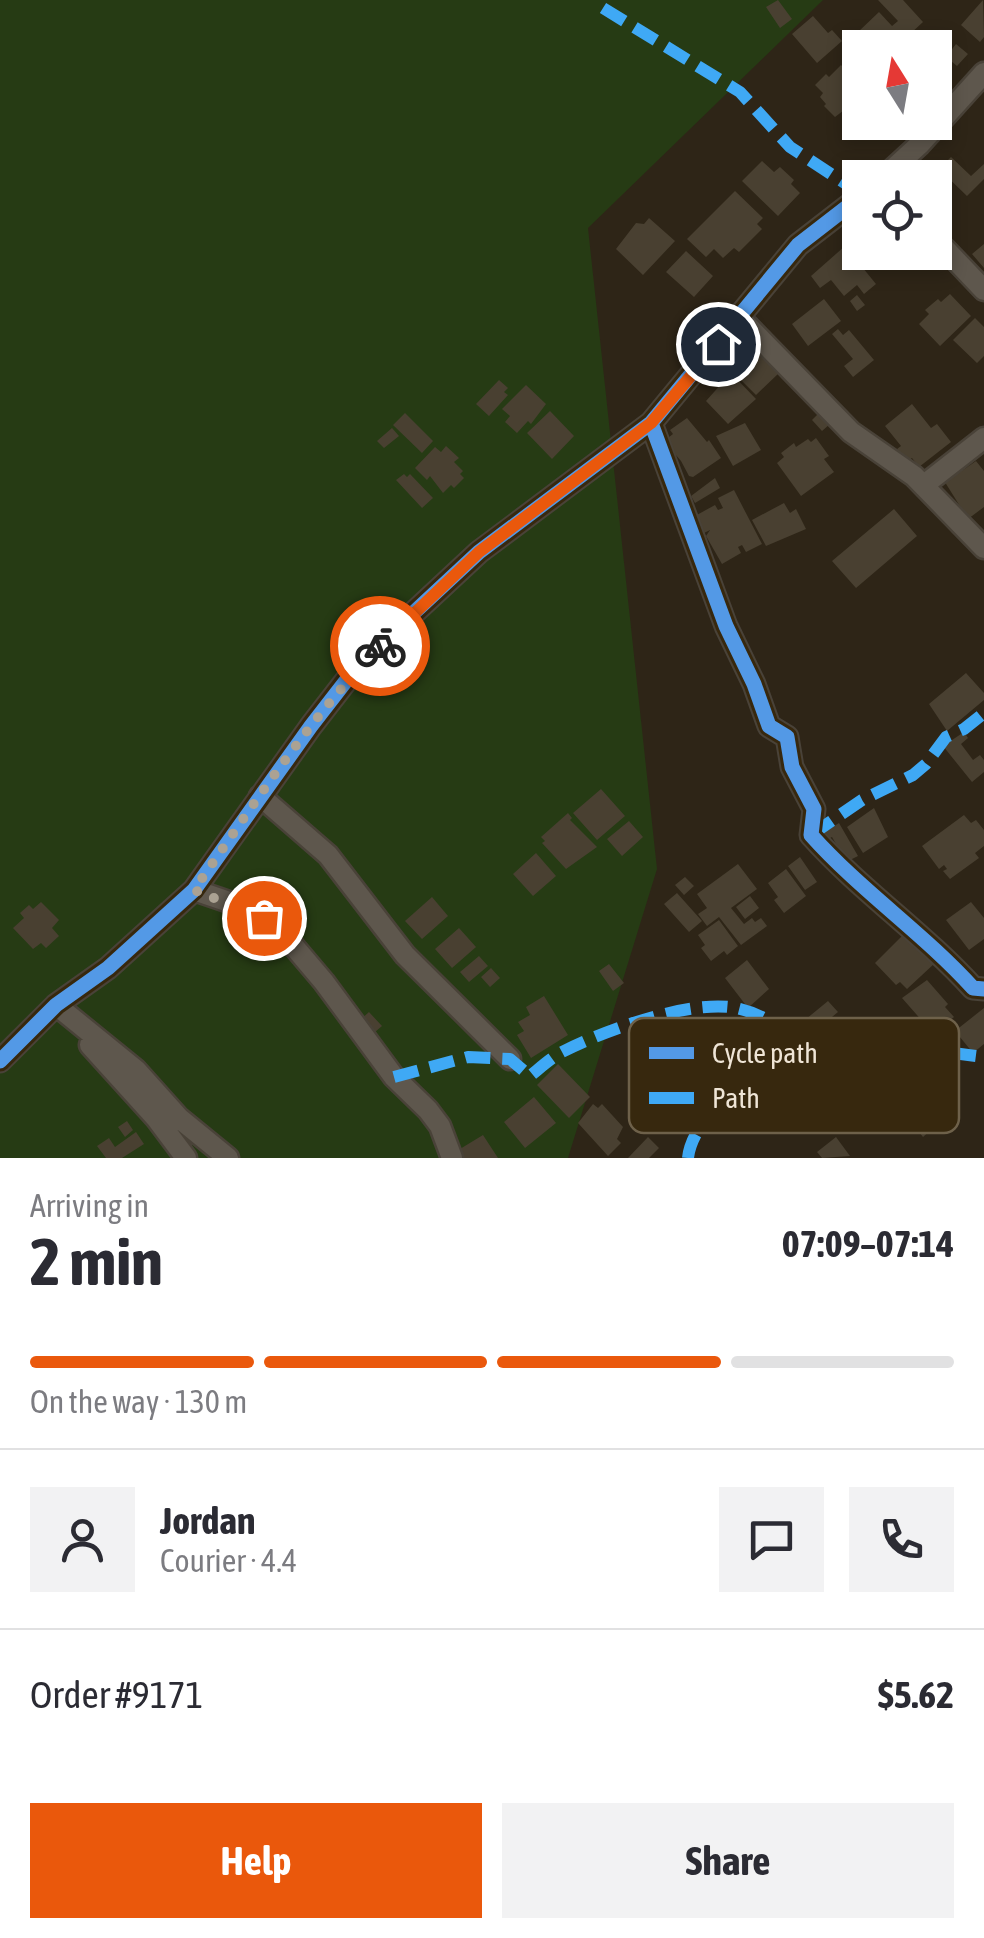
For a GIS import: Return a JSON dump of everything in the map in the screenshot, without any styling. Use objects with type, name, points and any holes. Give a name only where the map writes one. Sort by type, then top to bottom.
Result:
[{"type":"street","points":[[902,160],[984,73]]},
{"type":"street","points":[[0,1062],[56,1005],[108,968],[194,890],[350,677],[393,632],[479,552],[651,423],[798,245],[842,211]]},
{"type":"street","points":[[952,257],[984,290]]},
{"type":"street","points":[[740,318],[851,432],[924,485],[984,548]]},
{"type":"street","points":[[651,423],[726,626],[769,726],[787,737],[792,767],[814,809],[811,835],[843,870],[943,955],[973,988],[984,988]]},
{"type":"street","points":[[924,485],[984,438]]},
{"type":"street","points":[[260,796],[328,855],[405,955],[510,1059]]},
{"type":"street","points":[[194,890],[234,904],[280,930],[394,1077],[428,1110],[440,1126],[452,1158]]},
{"type":"street","points":[[56,1005],[156,1118],[186,1158]]},
{"type":"street","points":[[56,1005],[136,1070],[179,1118],[228,1158]]},
{"type":"green space","points":[[0,0],[823,0],[588,228],[657,869],[568,1158],[0,1158]]},
{"type":"building","points":[[778,0],[792,19],[780,28],[766,7]]},
{"type":"building","points":[[878,0],[903,0],[923,22],[914,30],[860,30],[879,12],[892,26],[898,21]]},
{"type":"building","points":[[983,0],[984,37],[980,42],[961,25]]},
{"type":"building","points":[[813,16],[828,33],[832,30],[842,41],[817,63],[792,34]]},
{"type":"building","points":[[956,44],[968,54],[957,66],[952,62]]},
{"type":"building","points":[[841,65],[842,112],[835,117],[824,106],[820,97],[823,93],[815,85]]},
{"type":"building","points":[[951,157],[971,176],[984,164],[984,179],[967,196],[952,182],[952,160],[948,160]]},
{"type":"building","points":[[762,161],[774,172],[780,167],[794,180],[791,184],[800,193],[778,216],[742,181]]},
{"type":"building","points":[[735,191],[763,218],[757,224],[762,229],[739,252],[734,248],[723,258],[714,249],[706,257],[687,239]]},
{"type":"building","points":[[649,218],[675,241],[643,275],[616,249],[636,223],[644,224]]},
{"type":"building","points":[[984,244],[984,268],[972,254]]},
{"type":"building","points":[[842,249],[842,270],[865,270],[876,284],[864,294],[857,285],[844,296],[831,280],[820,288],[811,276]]},
{"type":"building","points":[[686,251],[713,276],[694,297],[666,272]]},
{"type":"building","points":[[950,294],[971,316],[940,346],[919,324],[929,314],[925,310]]},
{"type":"building","points":[[857,295],[865,305],[857,311],[850,301]]},
{"type":"building","points":[[824,299],[841,321],[808,346],[792,324]]},
{"type":"building","points":[[975,318],[984,327],[984,356],[977,363],[953,340]]},
{"type":"building","points":[[838,329],[843,335],[849,330],[874,360],[853,377],[844,366],[853,359],[832,334]]},
{"type":"building","points":[[749,343],[779,373],[756,395],[734,373],[742,365],[734,357]]},
{"type":"building","points":[[731,373],[756,399],[728,424],[706,401]]},
{"type":"building","points":[[499,380],[508,388],[504,392],[508,395],[489,416],[476,404]]},
{"type":"building","points":[[526,385],[546,404],[531,424],[528,421],[517,433],[505,422],[510,416],[502,409]]},
{"type":"building","points":[[912,404],[931,428],[937,424],[951,442],[919,467],[897,449],[901,446],[885,426]]},
{"type":"building","points":[[550,411],[574,436],[552,459],[527,433]]},
{"type":"building","points":[[820,412],[830,424],[822,431],[812,420]]},
{"type":"building","points":[[405,413],[433,441],[422,453],[393,425]]},
{"type":"building","points":[[687,418],[721,458],[693,477],[664,441],[673,434],[670,430]]},
{"type":"building","points":[[745,423],[761,450],[733,466],[716,436]]},
{"type":"building","points":[[392,428],[399,436],[384,448],[377,441]]},
{"type":"building","points":[[816,438],[829,456],[824,459],[834,472],[801,496],[777,463],[784,457],[781,453],[794,443],[796,447]]},
{"type":"building","points":[[446,446],[459,458],[454,462],[464,478],[443,493],[430,476],[427,480],[415,468],[435,447],[441,452]]},
{"type":"building","points":[[976,461],[984,471],[984,507],[968,519],[943,479],[960,466],[963,470]]},
{"type":"building","points":[[410,474],[433,498],[422,508],[396,480]]},
{"type":"building","points":[[715,478],[720,488],[695,503],[691,496]]},
{"type":"building","points":[[734,490],[762,544],[746,552],[742,545],[738,547],[741,553],[722,564],[706,536],[710,530],[704,533],[695,516],[715,505],[718,510],[723,508],[718,498]]},
{"type":"building","points":[[784,503],[790,513],[796,509],[806,529],[766,546],[752,520]]},
{"type":"building","points":[[894,509],[917,536],[856,588],[832,561]]},
{"type":"building","points":[[966,673],[984,693],[984,700],[947,731],[929,704]]},
{"type":"building","points":[[964,732],[968,738],[961,744],[973,760],[980,755],[984,760],[984,772],[972,782],[943,746]]},
{"type":"building","points":[[601,789],[625,816],[597,840],[573,813]]},
{"type":"building","points":[[874,808],[888,837],[863,853],[847,827]]},
{"type":"building","points":[[568,813],[570,820],[597,847],[566,869],[541,837]]},
{"type":"building","points":[[964,815],[971,823],[976,820],[984,830],[984,846],[975,853],[979,858],[950,879],[943,871],[947,869],[944,865],[939,869],[922,846]]},
{"type":"building","points":[[629,821],[643,837],[622,856],[607,839]]},
{"type":"building","points":[[839,823],[858,856],[846,862],[832,837],[822,842],[819,836]]},
{"type":"building","points":[[536,853],[556,876],[533,896],[513,874]]},
{"type":"building","points":[[800,857],[817,882],[805,890],[788,866]]},
{"type":"building","points":[[738,864],[757,889],[731,908],[744,924],[761,918],[767,926],[741,945],[719,917],[707,926],[698,914],[707,908],[697,894]]},
{"type":"building","points":[[786,869],[806,896],[784,913],[768,883]]},
{"type":"building","points":[[685,877],[694,886],[684,895],[675,885]]},
{"type":"building","points":[[677,893],[702,921],[689,932],[664,904]]},
{"type":"building","points":[[750,896],[759,908],[745,919],[736,907]]},
{"type":"building","points":[[432,897],[448,916],[422,939],[405,921]]},
{"type":"building","points":[[41,902],[59,920],[52,928],[59,936],[46,948],[41,943],[33,949],[13,928],[24,918],[20,913]]},
{"type":"building","points":[[971,902],[984,918],[984,939],[969,950],[946,920]]},
{"type":"building","points":[[719,920],[738,946],[711,961],[701,948],[705,945],[698,935]]},
{"type":"building","points":[[459,928],[476,947],[452,968],[435,949]]},
{"type":"building","points":[[907,931],[920,944],[916,948],[935,963],[907,989],[900,982],[896,985],[875,963]]},
{"type":"building","points":[[479,956],[488,966],[469,982],[460,972]]},
{"type":"building","points":[[747,960],[769,989],[748,1008],[725,978]]},
{"type":"building","points":[[609,964],[624,983],[613,991],[599,971]]},
{"type":"building","points":[[491,968],[500,978],[490,987],[481,977]]},
{"type":"building","points":[[927,980],[954,1017],[920,1018],[902,998]]},
{"type":"building","points":[[544,996],[568,1035],[531,1058],[517,1035],[524,1031],[518,1022],[530,1015],[526,1007]]},
{"type":"building","points":[[828,1001],[838,1012],[831,1018],[807,1018]]},
{"type":"building","points":[[984,1008],[984,1044],[973,1053],[959,1036],[959,1028]]},
{"type":"building","points":[[369,1012],[382,1026],[360,1045],[342,1024],[353,1014],[359,1021]]},
{"type":"building","points":[[558,1064],[590,1097],[569,1118],[537,1085]]},
{"type":"building","points":[[534,1097],[556,1123],[525,1148],[504,1122]]},
{"type":"building","points":[[593,1104],[598,1108],[602,1104],[623,1127],[617,1139],[621,1143],[608,1156],[578,1123]]},
{"type":"building","points":[[127,1121],[133,1130],[125,1137],[118,1127]]},
{"type":"building","points":[[136,1132],[144,1144],[122,1158],[106,1158],[97,1146],[109,1138],[115,1147]]},
{"type":"building","points":[[483,1135],[498,1158],[459,1158],[455,1152]]},
{"type":"building","points":[[648,1137],[659,1148],[649,1158],[628,1158]]},
{"type":"building","points":[[836,1137],[850,1156],[822,1158],[817,1152]]},
{"type":"marked path","points":[[603,8],[740,92],[790,147],[842,181]]},
{"type":"marked path","points":[[811,835],[862,800],[913,775],[946,737],[984,713]]},
{"type":"marked path","points":[[651,1018],[717,1006],[763,1018]]},
{"type":"marked path","points":[[394,1077],[468,1057],[510,1059],[530,1076],[562,1052],[629,1025]]},
{"type":"marked path","points":[[959,1054],[984,1057]]},
{"type":"marked path","points":[[688,1158],[697,1133]]},
{"type":"cycle path","points":[[0,1061],[56,1005],[108,968],[194,890],[311,726],[349,677],[393,632],[479,552],[651,423],[798,245],[842,211]]},
{"type":"cycle path","points":[[651,423],[726,626],[769,726],[787,737],[792,767],[814,809],[811,835],[973,988],[984,989]]},
{"type":"way so far","points":[[264,918],[194,890],[311,726],[380,646]]},
{"type":"route","points":[[380,646],[479,552],[651,423],[718,344]]}]
